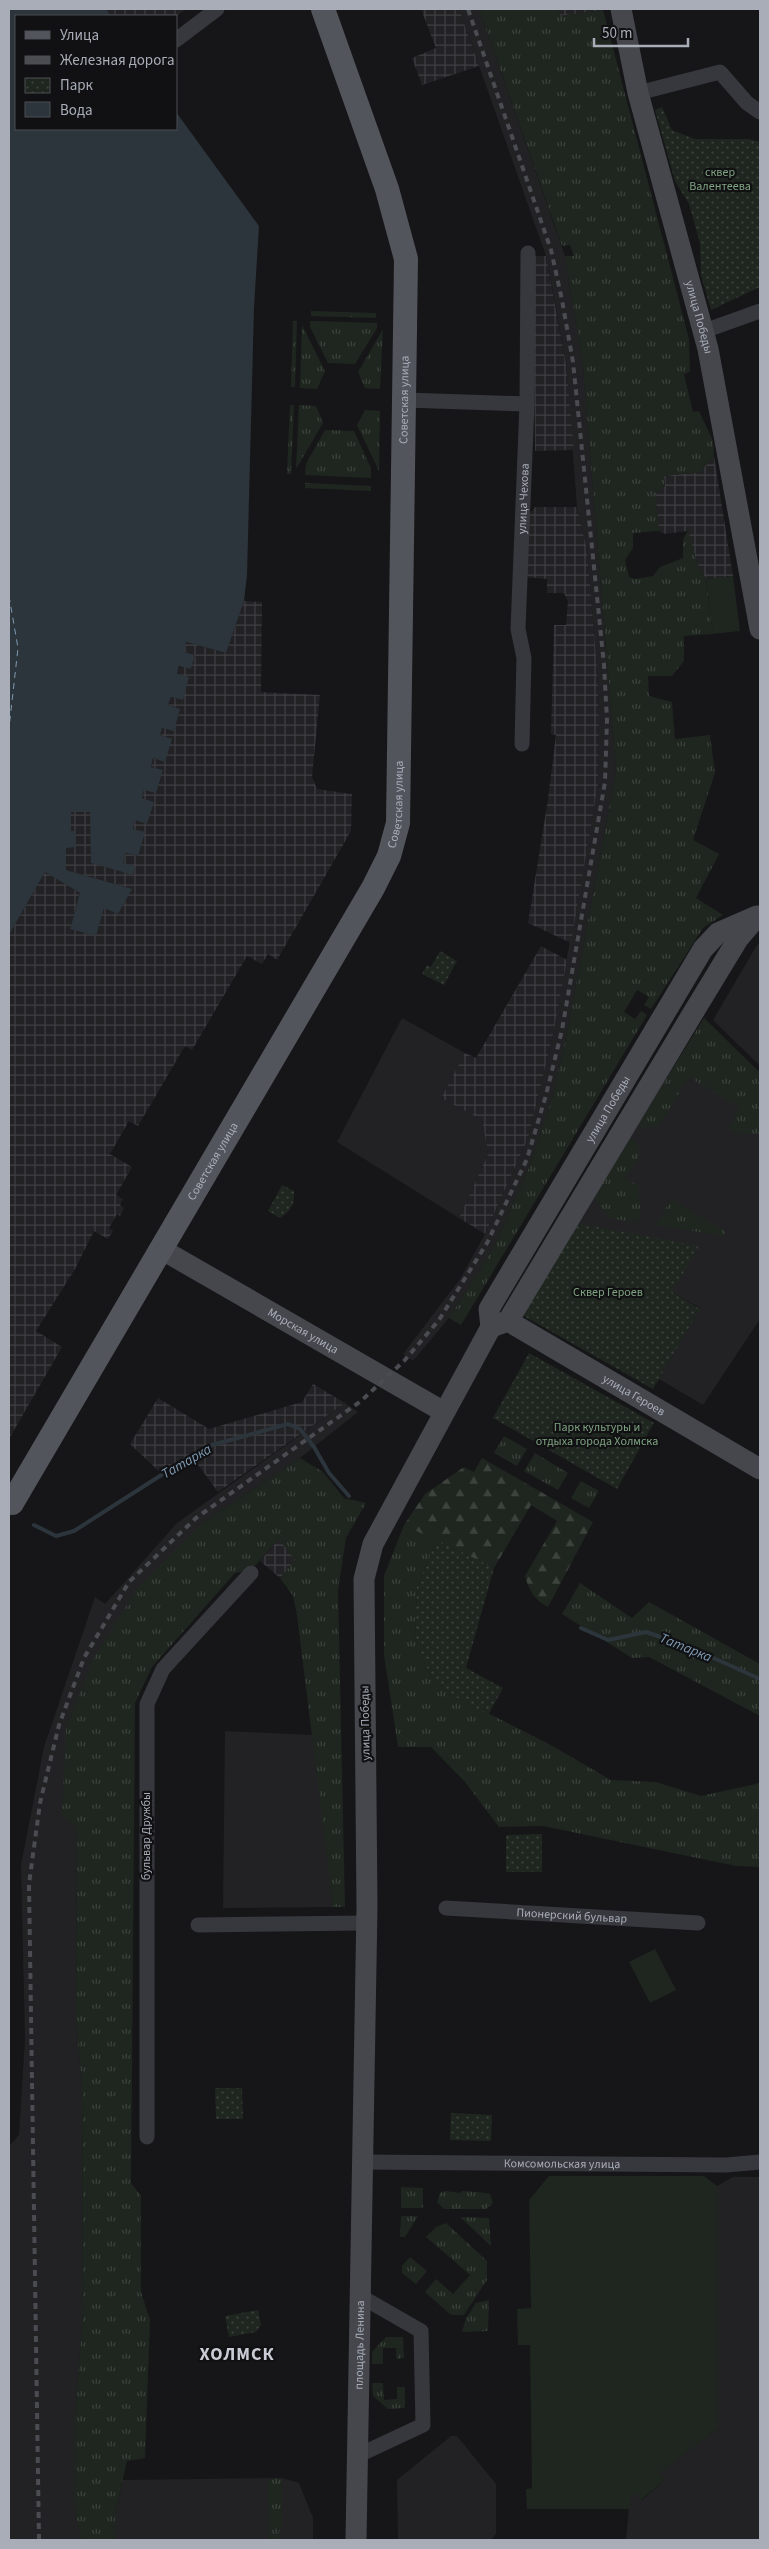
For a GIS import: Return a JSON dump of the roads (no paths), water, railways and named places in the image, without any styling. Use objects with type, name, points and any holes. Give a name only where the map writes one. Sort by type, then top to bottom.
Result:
[{"type":"main road","name":"Советская улица","points":[[10,1504],[373,888],[389,856],[398,823],[406,259],[387,189],[323,9]]},
{"type":"main road","name":"улица Победы","points":[[622,9],[638,93],[704,331],[760,629]]},
{"type":"main road","name":"улица Победы","points":[[363,2156],[366,1924],[364,1579],[373,1544],[444,1412],[500,1324],[489,1309],[703,949],[718,933],[759,917]]},
{"type":"main road","name":"Морская улица","points":[[161,1249],[444,1412]]},
{"type":"main road","name":"улица Героев","points":[[500,1324],[760,1469]]},
{"type":"main road","name":"площадь Ленина","points":[[356,2540],[363,2156]]},
{"type":"street","points":[[178,38],[217,9]]},
{"type":"street","points":[[638,93],[720,72],[747,103],[760,112]]},
{"type":"street","name":"улица Чехова","points":[[522,744],[524,658],[518,629],[527,404],[528,253]]},
{"type":"street","points":[[704,331],[760,311]]},
{"type":"street","points":[[405,400],[527,404]]},
{"type":"street","name":"бульвар Дружбы","points":[[147,2137],[147,1704],[163,1669],[251,1573]]},
{"type":"street","name":"Пионерский бульвар","points":[[446,1908],[698,1923]]},
{"type":"street","points":[[198,1925],[366,1924]]},
{"type":"street","name":"Комсомольская улица","points":[[363,2156],[719,2165],[760,2162]]},
{"type":"street","points":[[359,2455],[423,2426],[421,2331],[360,2296]]},
{"type":"water","points":[[9,9],[106,9],[110,15],[15,15],[15,130],[178,130],[178,115],[259,226],[254,307],[247,575],[244,601],[226,653],[186,642],[184,652],[195,655],[191,669],[179,666],[177,674],[189,677],[183,700],[171,697],[168,705],[180,709],[174,731],[162,728],[160,735],[172,739],[165,762],[153,758],[151,767],[163,770],[156,793],[144,790],[142,798],[154,802],[147,824],[135,820],[133,829],[145,832],[138,856],[126,853],[123,863],[135,866],[133,875],[91,863],[90,812],[71,812],[71,831],[76,831],[76,847],[66,848],[66,870],[132,889],[118,914],[104,908],[96,936],[70,929],[80,893],[45,872],[9,935]]},
{"type":"waterway","name":"Татарка","points":[[34,1525],[56,1536],[74,1531],[191,1456],[212,1445],[288,1424],[300,1429],[314,1447],[329,1473],[349,1496]]},
{"type":"waterway","name":"Татарка","points":[[581,1628],[608,1640],[646,1632],[687,1646],[760,1679]]},
{"type":"railway","points":[[39,2540],[29,1884],[40,1803],[59,1725],[84,1658],[129,1582],[196,1518],[361,1401],[404,1361],[439,1320],[487,1243],[527,1159],[546,1095],[562,1030],[605,782],[607,720],[604,665],[573,362],[551,250],[468,9]]},
{"type":"district","name":"ХОЛМСК","points":[[237,2354]]},
{"type":"park label","name":"сквер Валентеева","points":[[720,179]]},
{"type":"park label","name":"Сквер Героев","points":[[608,1292]]},
{"type":"park label","name":"Парк культуры и отдыха города Холмска","points":[[597,1434]]}]
